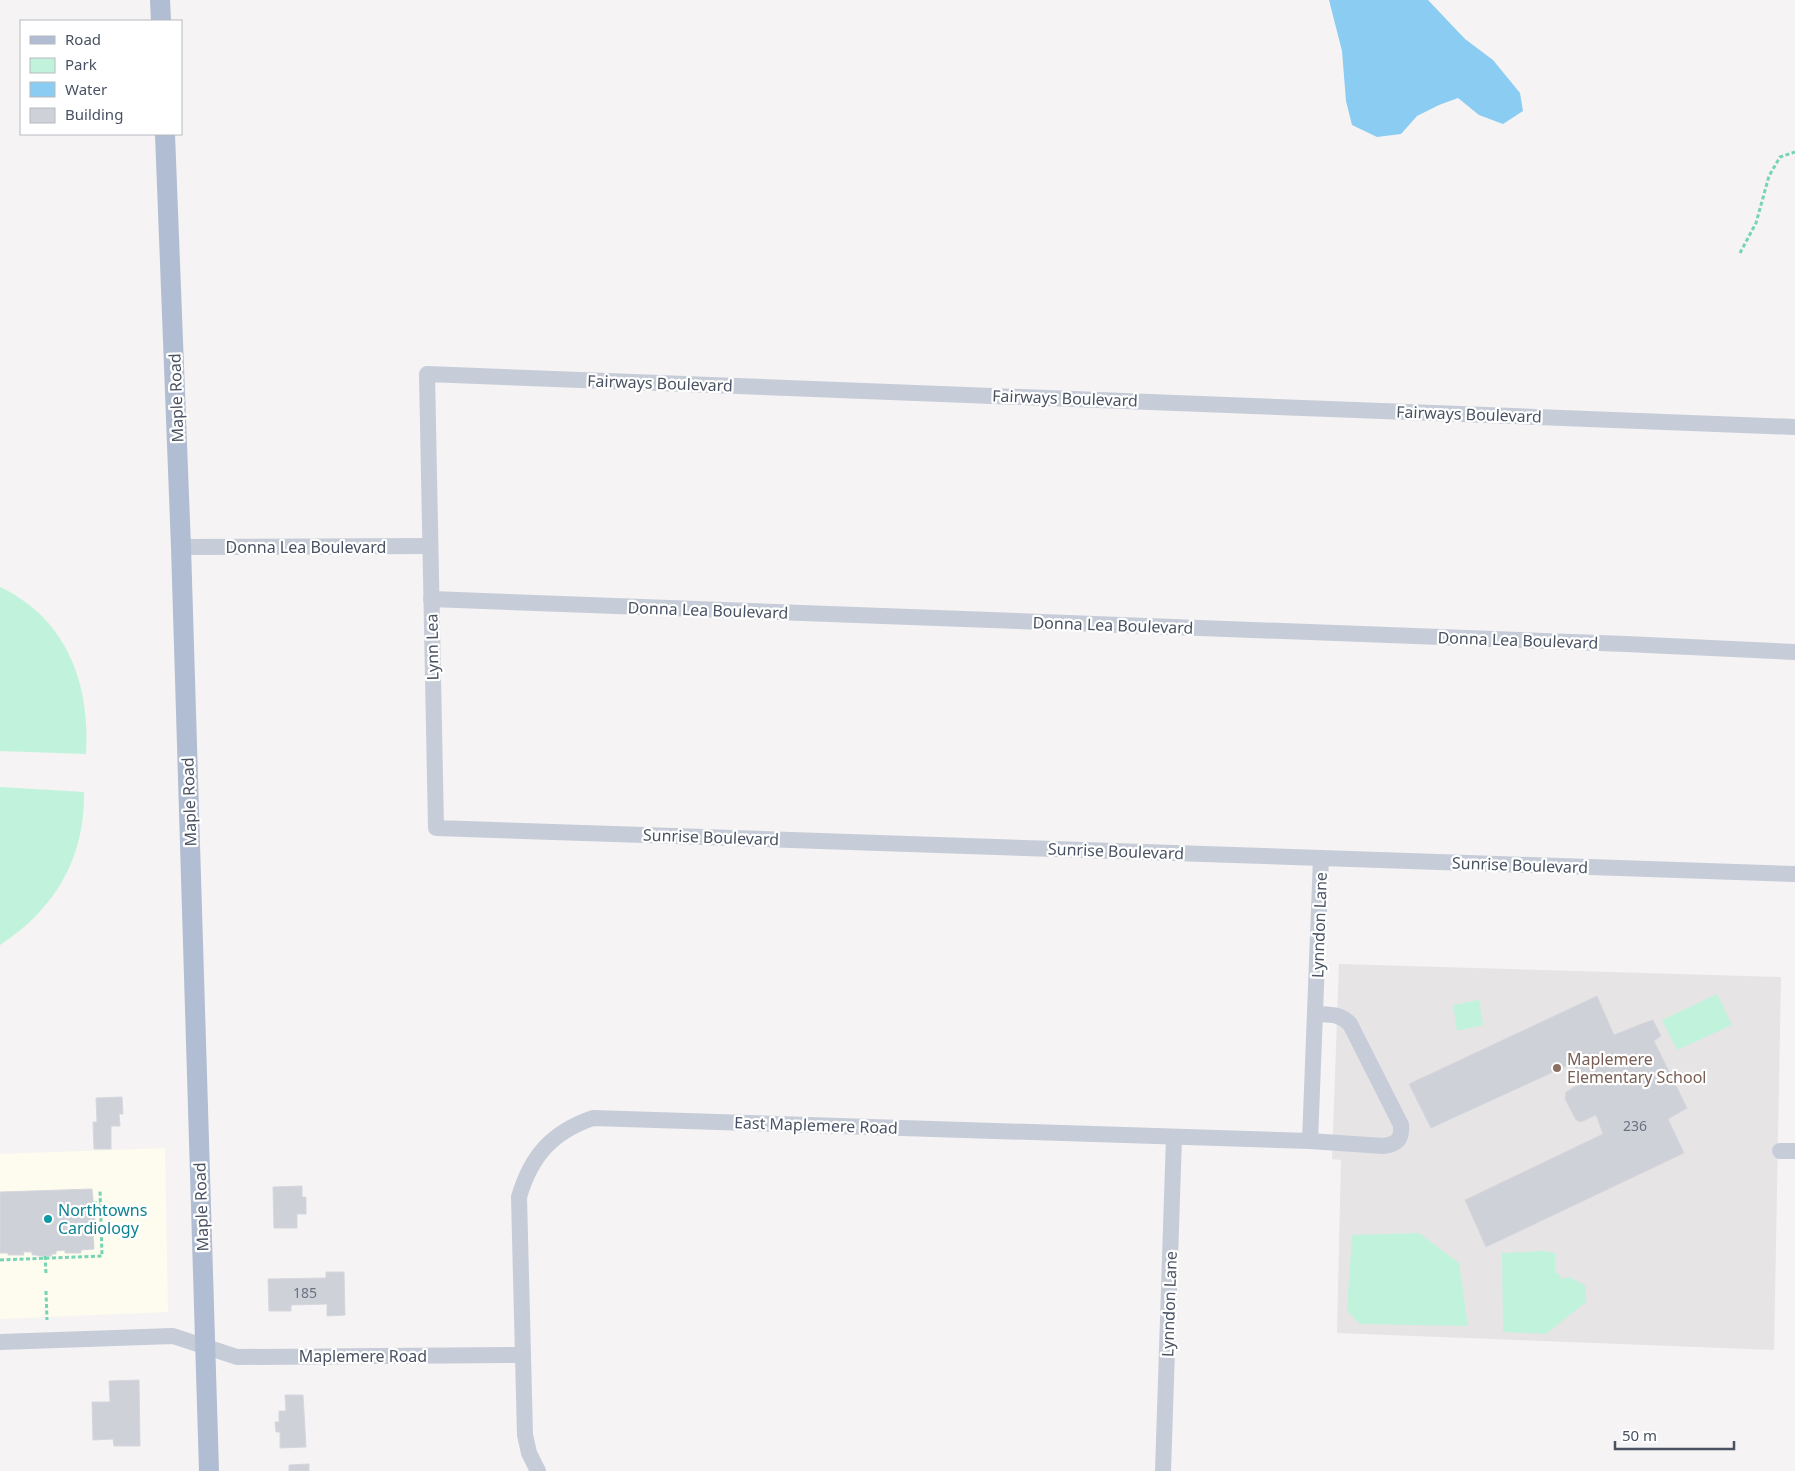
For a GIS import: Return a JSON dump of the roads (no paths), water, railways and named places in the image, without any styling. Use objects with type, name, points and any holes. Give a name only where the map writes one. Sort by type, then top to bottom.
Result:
[{"type":"main road","points":[[160,0],[161,20]]},
{"type":"main road","name":"Maple Road","points":[[165,135],[182,547],[209,1471]]},
{"type":"street","name":"Fairways Boulevard","points":[[428,467],[427,374],[1795,427]]},
{"type":"street","name":"Lynn Lea","points":[[428,467],[436,828]]},
{"type":"street","name":"Donna Lea Boulevard","points":[[182,547],[430,546]]},
{"type":"street","name":"Donna Lea Boulevard","points":[[431,599],[1795,652]]},
{"type":"street","name":"Sunrise Boulevard","points":[[436,828],[1795,874]]},
{"type":"street","name":"Lynndon Lane","points":[[1310,1141],[1321,858]]},
{"type":"street","name":"East Maplemere Road","points":[[538,1471],[529,1453],[525,1435],[519,1197],[524,1180],[532,1164],[545,1147],[561,1133],[586,1120],[603,1118],[1393,1145],[1402,1133],[1401,1124],[1350,1024],[1338,1015],[1315,1014]]},
{"type":"street","name":"Lynndon Lane","points":[[1163,1471],[1174,1137]]},
{"type":"street","name":"Maplemere Road","points":[[0,1342],[173,1336],[237,1357],[522,1355]]},
{"type":"water","points":[[1329,0],[1428,0],[1465,39],[1493,60],[1520,93],[1523,111],[1503,124],[1479,115],[1458,98],[1417,116],[1401,134],[1377,137],[1352,125],[1346,101],[1342,51]]},
{"type":"place","name":"Maplemere Elementary School","points":[[1557,1068]]},
{"type":"place","name":"Northtowns Cardiology","points":[[48,1219]]}]
